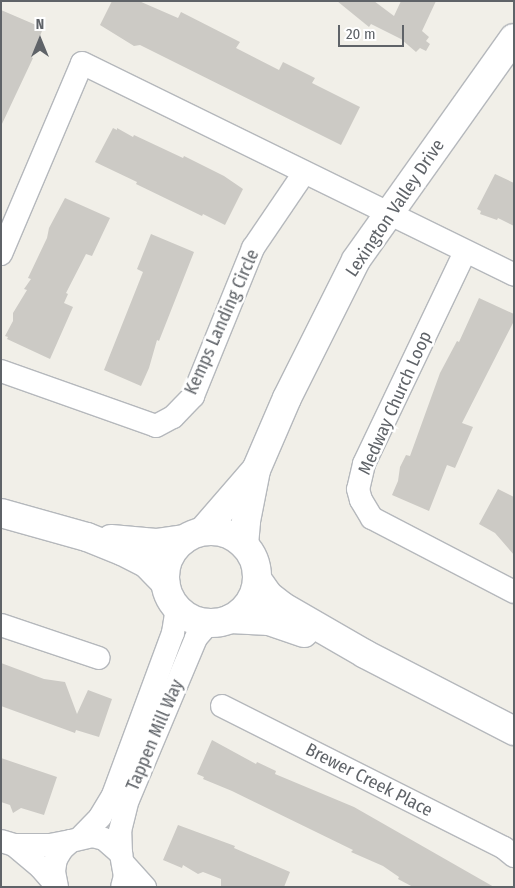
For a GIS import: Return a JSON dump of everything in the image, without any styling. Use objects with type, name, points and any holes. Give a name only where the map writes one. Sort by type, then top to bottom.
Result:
[{"type":"street","name":"Lexington Valley Drive","points":[[244,545],[246,521],[256,470],[287,398],[356,260],[514,38]]},
{"type":"street","points":[[1,254],[82,63],[514,275]]},
{"type":"street","name":"Kemps Landing Circle","points":[[1,371],[156,426],[173,417],[193,396],[253,248],[304,173]]},
{"type":"street","name":"Medway Church Loop","points":[[465,252],[364,464],[358,489],[361,500],[372,518],[514,592]]},
{"type":"street","name":"Lexington Valley Drive","points":[[193,535],[256,470]]},
{"type":"street","points":[[1,513],[87,537],[146,563],[165,583]]},
{"type":"street","points":[[87,537],[146,543],[193,535],[226,533],[244,545],[255,564],[257,578],[254,592],[247,605],[220,621]]},
{"type":"street","points":[[193,535],[170,556],[165,569],[165,583],[169,597],[177,608],[195,620],[268,621],[365,654]]},
{"type":"street","points":[[257,578],[276,602],[365,654],[514,730]]},
{"type":"street","name":"Tappen Mill Way","points":[[57,886],[54,871],[56,858],[62,849],[76,839],[100,816],[112,795],[173,633],[177,608]]},
{"type":"street","name":"Tappen Mill Way","points":[[123,869],[120,826],[128,800],[196,638],[220,621]]},
{"type":"street","points":[[1,625],[99,658]]},
{"type":"street","name":"Brewer Creek Place","points":[[222,706],[504,848],[514,856]]},
{"type":"street","points":[[7,843],[50,845],[93,836],[104,839],[123,869],[145,887]]},
{"type":"street","points":[[7,843],[41,868],[57,886]]},
{"type":"building","points":[[112,1],[139,1],[178,18],[181,12],[240,42],[236,48],[279,70],[283,62],[315,78],[312,83],[360,107],[341,145],[140,45],[134,46],[100,25]]},
{"type":"building","points":[[337,1],[374,1],[394,16],[401,1],[436,1],[422,31],[429,37],[426,41],[430,44],[426,51],[420,48],[416,52],[401,39],[371,24],[369,27]]},
{"type":"building","points":[[1,10],[43,28],[33,58],[1,126]]},
{"type":"building","points":[[113,128],[117,130],[117,128],[133,137],[134,135],[183,158],[184,156],[224,176],[243,189],[225,225],[203,214],[202,216],[95,162]]},
{"type":"building","points":[[495,174],[514,183],[514,226],[498,218],[497,220],[480,214],[481,211],[477,209]]},
{"type":"building","points":[[65,198],[110,218],[92,256],[86,254],[66,293],[68,294],[64,303],[73,307],[50,359],[7,339],[8,337],[5,336],[13,321],[13,313],[27,290],[24,289],[31,279],[28,278],[47,238],[49,228]]},
{"type":"building","points":[[151,234],[194,252],[159,341],[157,340],[149,368],[141,386],[104,370],[143,272],[137,269]]},
{"type":"building","points":[[479,298],[514,314],[514,321],[462,423],[473,427],[455,468],[447,465],[429,511],[392,495],[398,481],[400,467],[406,455],[410,456],[440,373],[457,341],[459,342]]},
{"type":"building","points":[[498,489],[514,497],[514,555],[495,533],[479,524]]},
{"type":"building","points":[[1,663],[44,679],[65,682],[77,714],[88,690],[112,699],[99,737],[76,730],[75,733],[1,706]]},
{"type":"building","points":[[212,740],[256,764],[257,762],[276,771],[275,774],[354,807],[494,887],[413,887],[398,879],[399,877],[383,866],[351,852],[353,850],[232,791],[203,779],[204,777],[197,774]]},
{"type":"building","points":[[1,758],[57,777],[44,815],[21,808],[13,813],[10,805],[1,802]]},
{"type":"building","points":[[178,825],[235,846],[234,848],[290,872],[284,887],[221,887],[221,879],[203,872],[198,874],[183,865],[182,868],[163,860]]}]
